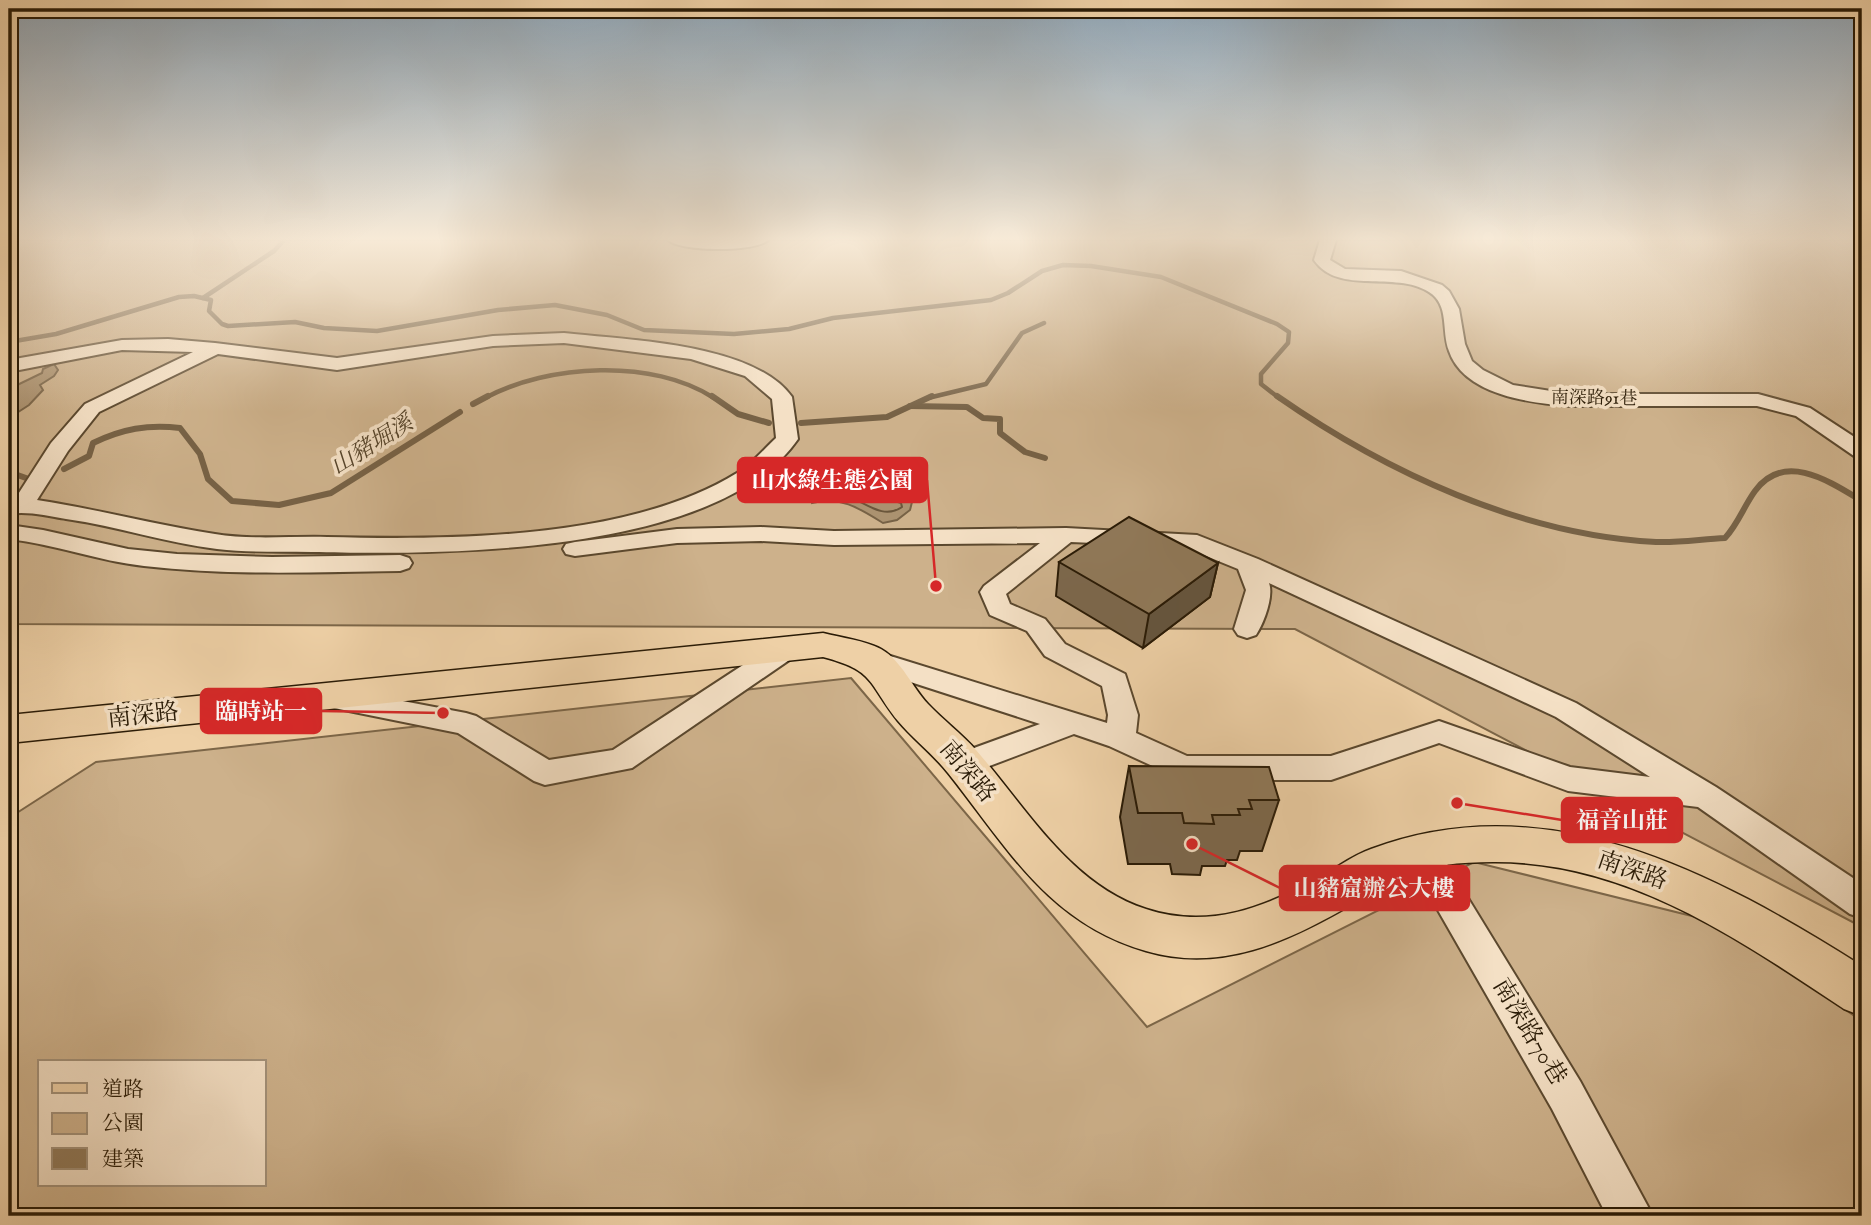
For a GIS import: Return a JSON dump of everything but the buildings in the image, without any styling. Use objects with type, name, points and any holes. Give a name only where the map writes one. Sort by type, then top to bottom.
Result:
[{"type":"main road","name":"南深路","points":[[9,729],[823,645],[871,659],[912,710],[964,764],[979,786],[1058,878],[1084,902],[1113,919],[1143,930],[1181,939],[1213,941],[1253,933],[1295,914],[1385,862],[1421,851],[1475,844],[1521,844],[1563,849],[1618,865],[1710,900],[1862,993]]},
{"type":"street","name":"南深路91巷","points":[[1446,297],[1449,300],[1458,354],[1464,362],[1491,382],[1510,390],[1546,399],[1570,400],[1758,400],[1803,412],[1862,451]]},
{"type":"street","points":[[9,366],[96,347],[145,343],[215,348],[337,364],[493,341],[564,338],[693,354],[752,372],[782,397],[787,439],[747,477],[704,499],[655,515],[584,532],[498,541],[384,546],[217,541],[95,516],[16,506],[92,408],[215,348]]},
{"type":"street","points":[[9,532],[36,534],[142,559],[281,566],[413,562],[569,550],[677,536],[1066,536],[1188,540],[1249,564],[1566,710],[1705,796],[1862,903]]},
{"type":"street","points":[[1066,536],[1019,569],[993,592],[999,609],[1035,625],[1055,650],[1115,681],[1123,715],[1120,738]]},
{"type":"street","points":[[1247,629],[1259,590],[1249,564]]},
{"type":"street","points":[[326,696],[466,724],[545,774],[621,760],[789,648]]},
{"type":"street","points":[[871,659],[1120,738],[1183,768],[1331,768],[1439,733],[1568,779],[1705,796]]},
{"type":"street","points":[[964,764],[1073,723]]},
{"type":"street","name":"南深路70巷","points":[[1421,851],[1566,1095],[1631,1216]]},
{"type":"green space","points":[[9,297],[1862,297],[1862,927],[1295,629],[9,624]]},
{"type":"green space","points":[[851,678],[1147,1027],[1474,862],[1716,922],[1862,1021],[1862,1216],[9,1216],[9,818],[96,762]]},
{"type":"water","points":[[54,364],[58,370],[40,385],[43,390],[29,405],[9,418],[9,389]]},
{"type":"water","points":[[851,471],[858,478],[885,485],[891,493],[913,498],[910,510],[897,520],[883,523],[858,508],[841,502],[812,503],[810,497]]},
{"type":"waterway","points":[[9,342],[56,334],[178,297]]},
{"type":"waterway","points":[[199,297],[211,300],[209,311],[222,324],[228,326],[295,322],[324,328],[377,331],[498,310],[555,305],[607,315],[644,330],[734,334],[789,329],[833,318],[998,297]]},
{"type":"waterway","points":[[1211,297],[1277,324],[1289,332],[1288,343],[1261,374],[1261,384],[1279,398]]},
{"type":"waterway","name":"山豬堀溪","points":[[928,398],[986,384],[1022,333],[1044,323]]},
{"type":"waterway","name":"山豬堀溪","points":[[485,398],[539,378],[600,370],[661,376],[689,385],[714,398]]},
{"type":"waterway","name":"山豬堀溪","points":[[473,404],[488,396]]},
{"type":"waterway","name":"山豬堀溪","points":[[712,396],[738,414],[769,423]]},
{"type":"waterway","name":"山豬堀溪","points":[[911,406],[932,396]]},
{"type":"waterway","points":[[1277,396],[1363,450],[1457,495],[1505,513],[1605,537],[1656,542],[1725,538],[1755,491],[1767,479],[1779,473],[1793,471],[1821,478],[1862,501]]},
{"type":"waterway","name":"山豬堀溪","points":[[801,423],[887,417],[911,406]]},
{"type":"waterway","points":[[911,406],[967,407],[983,418],[1000,419],[1000,433],[1025,452],[1045,458]]},
{"type":"waterway","name":"山豬堀溪","points":[[64,469],[89,456],[93,443],[114,434],[146,427],[180,428],[200,454],[208,479],[232,501],[279,505],[331,493],[460,412]]},
{"type":"waterway","name":"山豬堀溪","points":[[9,472],[26,478]]},
{"type":"place","name":"山水綠生態公園","points":[[936,586]]},
{"type":"place","name":"臨時站一","points":[[443,713]]},
{"type":"place","name":"福音山莊","points":[[1457,803]]},
{"type":"place","name":"山豬窟辦公大樓","points":[[1192,844]]}]
